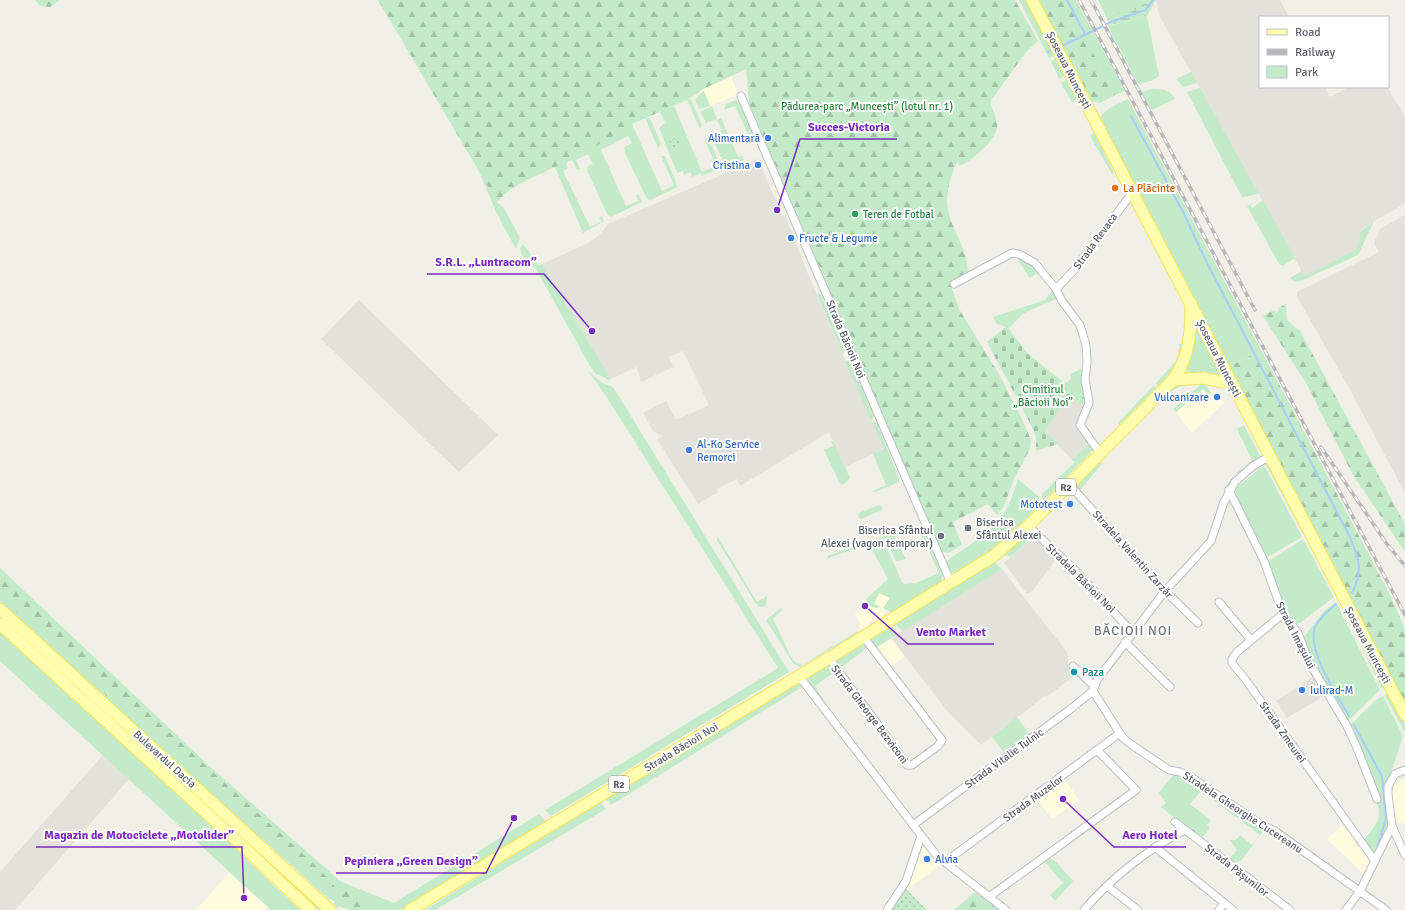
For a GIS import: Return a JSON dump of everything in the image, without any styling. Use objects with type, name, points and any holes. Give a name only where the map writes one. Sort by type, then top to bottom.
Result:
[{"type":"main road","name":"Șoseaua Muncești","points":[[1032,0],[1405,716]]},
{"type":"main road","name":"Strada Băcioii Noi","points":[[410,910],[800,676],[995,556],[1028,526],[1173,380],[1183,364],[1188,348],[1191,326],[1191,303]]},
{"type":"main road","points":[[1173,380],[1203,378],[1232,384]]},
{"type":"main road","name":"Bulevardul Dacia","points":[[0,609],[330,910]]},
{"type":"main road","name":"Bulevardul Dacia","points":[[0,624],[249,852],[310,910]]},
{"type":"street","name":"Strada Băcioii Noi","points":[[741,96],[951,583]]},
{"type":"street","name":"Strada Revaca","points":[[1056,289],[1075,269],[1132,193]]},
{"type":"street","points":[[954,284],[1004,256],[1015,253],[1035,264],[1056,289],[1062,301],[1073,313],[1083,332],[1087,363],[1085,379],[1089,403],[1080,425],[1100,453]]},
{"type":"street","points":[[1229,490],[1248,470],[1270,456]]},
{"type":"street","name":"Stradela Valentin Zarzăr","points":[[1069,484],[1165,591],[1198,623]]},
{"type":"street","name":"Strada Vitalie Tulnic","points":[[914,825],[1068,711],[1094,688],[1132,632],[1165,591],[1211,541],[1229,490]]},
{"type":"street","name":"Strada Imașului","points":[[1229,490],[1264,561],[1283,614],[1298,633],[1309,662],[1349,731],[1378,799]]},
{"type":"street","name":"Stradela Băcioii Noi","points":[[1028,526],[1076,570],[1132,632]]},
{"type":"street","points":[[1219,602],[1251,640]]},
{"type":"street","name":"Strada Zmeurei","points":[[1283,614],[1234,656],[1232,663],[1375,861]]},
{"type":"street","name":"Strada Gheorge Bezviconi","points":[[829,658],[907,765],[912,765],[938,746],[942,740],[863,636]]},
{"type":"street","points":[[1125,642],[1170,687]]},
{"type":"street","name":"Stradela Gheorghe Cucereanu","points":[[1073,666],[1094,688],[1119,728],[1120,733],[1132,745],[1169,770],[1180,772],[1191,777],[1260,824],[1275,831],[1386,910]]},
{"type":"street","points":[[800,676],[937,856],[1006,910]]},
{"type":"street","name":"Strada Muzelor","points":[[945,862],[1120,733]]},
{"type":"street","points":[[989,896],[1136,790],[1098,750]]},
{"type":"street","points":[[1405,770],[1395,774],[1388,786],[1392,826],[1405,855]]},
{"type":"street","name":"Strada Pășunilor","points":[[1175,822],[1290,910]]},
{"type":"street","points":[[1346,910],[1360,891],[1392,826]]},
{"type":"street","points":[[1084,910],[1107,886],[1155,847],[1185,830]]},
{"type":"street","points":[[887,910],[906,881],[921,836]]},
{"type":"street","points":[[1155,847],[1233,910]]},
{"type":"street","points":[[1107,886],[1138,910]]},
{"type":"street","points":[[1219,910],[1224,903]]},
{"type":"shaded area","points":[[1156,0],[1280,0],[1288,16],[1259,16],[1259,88],[1326,88],[1330,97],[1347,88],[1388,88],[1405,116],[1405,204],[1374,221],[1360,231],[1359,242],[1355,250],[1305,277],[1159,15]]},
{"type":"shaded area","points":[[731,77],[738,94],[710,106],[703,89]]},
{"type":"shaded area","points":[[758,159],[782,216],[785,215],[808,274],[884,449],[845,467],[829,432],[740,486],[737,479],[717,489],[718,492],[698,504],[657,439],[663,436],[653,431],[643,413],[666,401],[676,420],[709,405],[683,351],[669,357],[673,367],[641,382],[637,367],[611,379],[542,264],[588,243],[600,234],[608,224]]},
{"type":"shaded area","points":[[1405,215],[1405,493],[1348,386],[1297,297],[1297,292],[1379,252],[1374,243],[1380,229]]},
{"type":"shaded area","points":[[359,300],[498,435],[459,472],[321,339]]},
{"type":"shaded area","points":[[1203,389],[1209,395],[1216,390],[1224,403],[1192,433],[1176,412]]},
{"type":"shaded area","points":[[1068,397],[1085,406],[1076,427],[1090,443],[1072,460],[1045,431]]},
{"type":"shaded area","points":[[1034,537],[1058,556],[1033,591],[1027,594],[1004,563]]},
{"type":"shaded area","points":[[1002,569],[1067,652],[1069,666],[1077,674],[1046,697],[1045,696],[981,745],[947,711],[891,638]]},
{"type":"shaded area","points":[[888,579],[896,595],[880,620],[877,618],[868,623],[867,627],[858,631],[860,624],[855,614],[862,609],[859,603],[866,599]]},
{"type":"shaded area","points":[[891,638],[905,656],[891,666],[877,648]]},
{"type":"shaded area","points":[[1313,677],[1324,696],[1287,718],[1276,701]]},
{"type":"shaded area","points":[[103,755],[129,779],[15,910],[0,910],[0,872]]},
{"type":"shaded area","points":[[1405,778],[1405,824],[1402,822],[1395,823],[1391,795],[1394,785]]},
{"type":"shaded area","points":[[1065,780],[1079,800],[1052,819],[1038,800]]},
{"type":"shaded area","points":[[1341,826],[1346,830],[1349,830],[1372,862],[1364,874],[1327,839]]},
{"type":"shaded area","points":[[922,844],[941,864],[907,890],[905,888]]},
{"type":"shaded area","points":[[229,873],[268,907],[265,910],[196,910]]},
{"type":"green space","points":[[35,0],[60,0],[50,7],[40,6]]},
{"type":"green space","name":"Pădurea-parc „Muncești” (lotul nr. 1)","points":[[378,0],[1015,0],[1038,41],[1026,52],[990,102],[996,120],[996,131],[983,149],[965,164],[960,166],[957,162],[950,180],[947,199],[950,218],[965,254],[968,270],[966,276],[950,282],[959,309],[999,374],[1031,440],[1030,449],[1014,479],[1004,506],[997,515],[988,504],[953,522],[962,545],[948,553],[942,552],[749,103],[746,69],[703,89],[687,100],[632,124],[626,129],[582,154],[510,190],[497,202]]},
{"type":"green space","points":[[1019,0],[1027,0],[1057,55],[1049,58]]},
{"type":"green space","points":[[1037,0],[1066,0],[1115,95],[1100,103],[1092,101]]},
{"type":"green space","points":[[1066,0],[1076,0],[1125,91],[1115,95]]},
{"type":"green space","points":[[1098,0],[1149,0],[1145,4],[1106,16]]},
{"type":"green space","points":[[1149,0],[1156,0],[1147,16],[1110,25],[1106,16],[1145,4]]},
{"type":"green space","points":[[1147,16],[1159,76],[1151,81],[1138,84],[1108,26]]},
{"type":"green space","points":[[1058,58],[1066,75],[1059,79],[1051,61]]},
{"type":"green space","points":[[1191,72],[1197,83],[1183,87],[1176,79]]},
{"type":"green space","points":[[1068,79],[1077,99],[1072,102],[1061,83]]},
{"type":"green space","points":[[1200,88],[1259,194],[1242,197],[1187,92]]},
{"type":"green space","points":[[1151,89],[1168,91],[1175,99],[1152,110],[1142,92]]},
{"type":"green space","points":[[704,91],[710,106],[699,109],[695,99]]},
{"type":"green space","points":[[690,98],[702,125],[700,129],[687,100]]},
{"type":"green space","points":[[1128,99],[1261,350],[1229,367],[1100,118],[1109,109]]},
{"type":"green space","points":[[736,100],[743,108],[756,140],[754,142],[751,141],[735,106],[724,110],[726,104]]},
{"type":"green space","points":[[674,106],[702,172],[716,166],[704,138],[708,138],[719,162],[717,170],[702,176],[701,173],[692,177],[690,172],[684,175],[683,171],[677,173],[659,128],[665,123],[660,112]]},
{"type":"green space","points":[[712,106],[717,119],[706,123],[700,112]]},
{"type":"green space","points":[[645,118],[650,118],[661,144],[658,148]]},
{"type":"green space","points":[[721,118],[738,157],[742,156],[744,160],[728,166],[723,162],[712,137],[722,130],[717,120]]},
{"type":"green space","points":[[632,124],[662,191],[674,185],[661,156],[665,156],[678,187],[650,200],[647,199],[625,153],[624,147],[632,143],[628,136],[601,150],[626,206],[638,201],[636,195],[639,194],[642,202],[611,217],[607,214],[587,170],[588,166],[593,164],[588,154],[576,160],[580,169],[577,170],[572,160],[566,163],[568,168],[563,171],[590,227],[601,222],[599,218],[602,216],[604,221],[583,233],[555,167],[626,129]]},
{"type":"green space","points":[[1094,132],[1114,173],[1112,174],[1090,136]]},
{"type":"green space","points":[[679,136],[683,144],[673,149],[669,140]]},
{"type":"green space","points":[[478,169],[497,202],[504,208],[520,238],[516,249],[497,214]]},
{"type":"green space","points":[[1263,200],[1295,258],[1282,266],[1279,264],[1247,206],[1250,205],[1252,208]]},
{"type":"green space","points":[[1374,221],[1358,255],[1303,280],[1296,282],[1290,278],[1302,271],[1305,276],[1355,250],[1359,242],[1360,232]]},
{"type":"green space","points":[[523,244],[539,265],[542,264],[611,379],[609,380],[595,373],[590,366],[536,269],[522,256],[520,248]]},
{"type":"green space","points":[[1020,258],[1027,260],[1040,271],[1030,278],[1018,260]]},
{"type":"green space","points":[[1053,289],[1056,299],[1024,313],[1009,328],[997,324],[993,317],[1045,300]]},
{"type":"green space","points":[[817,294],[820,294],[827,306],[840,334],[843,343],[843,354]]},
{"type":"green space","points":[[1286,304],[1287,320],[1300,331],[1405,524],[1405,552],[1353,475],[1306,383],[1263,316],[1274,310],[1275,313],[1279,311],[1278,308]]},
{"type":"green space","name":"Cimitirul „Băcioii Noi”","points":[[1007,326],[1027,353],[1086,400],[1085,406],[1068,397],[1045,431],[1058,444],[1036,451],[1036,437],[1032,427],[987,342]]},
{"type":"green space","points":[[1197,327],[1222,377],[1188,374],[1186,372]]},
{"type":"green space","points":[[1184,342],[1178,361],[1158,387],[1156,383],[1176,361],[1180,346],[1178,345]]},
{"type":"green space","points":[[1261,350],[1389,593],[1405,629],[1405,703],[1229,367]]},
{"type":"green space","points":[[849,360],[874,414],[874,417],[871,420],[845,361]]},
{"type":"green space","points":[[1086,367],[1086,400],[1064,384],[1071,379],[1070,374]]},
{"type":"green space","points":[[587,370],[604,384],[613,387],[789,672],[551,816],[545,810],[778,668],[604,393]]},
{"type":"green space","points":[[1179,383],[1204,383],[1211,393],[1209,395],[1203,389],[1176,412],[1173,409],[1200,385],[1189,384],[1168,393],[1150,408],[1166,391]]},
{"type":"green space","points":[[1154,385],[1156,388],[1119,425],[1118,423]]},
{"type":"green space","points":[[872,422],[877,423],[899,478],[899,482],[876,492],[872,491],[886,485],[873,454],[884,449]]},
{"type":"green space","points":[[1244,425],[1261,458],[1245,468],[1229,486],[1223,489],[1238,472],[1252,460],[1237,429]]},
{"type":"green space","points":[[831,441],[833,441],[850,478],[842,485],[840,484],[824,450],[833,446]]},
{"type":"green space","points":[[1090,443],[1093,450],[1043,501],[1042,494],[1075,462],[1072,460]]},
{"type":"green space","points":[[1098,460],[1102,464],[1079,491],[1075,486]]},
{"type":"green space","points":[[1267,462],[1306,534],[1304,535],[1265,463]]},
{"type":"green space","points":[[1264,465],[1302,537],[1266,558],[1263,557],[1235,494],[1237,487]]},
{"type":"green space","points":[[1018,479],[1038,496],[1039,505],[999,546],[955,574],[953,573],[947,567],[947,561],[980,538],[1002,517],[1009,505]]},
{"type":"green space","points":[[879,505],[883,507],[882,510],[861,519],[858,517],[859,513]]},
{"type":"green space","points":[[921,524],[895,537],[906,559],[896,561],[887,541],[884,542],[902,582],[904,584],[916,583],[939,573],[922,536],[924,534],[943,574],[940,585],[894,614],[883,608],[890,598],[879,593],[874,604],[880,606],[877,608],[869,606],[866,599],[888,579],[869,544],[828,558],[827,556]]},
{"type":"green space","points":[[1029,532],[1034,537],[1010,557],[1005,554]]},
{"type":"green space","points":[[718,537],[757,602],[767,596],[766,606],[759,607],[756,604],[717,540]]},
{"type":"green space","points":[[1303,539],[1334,597],[1300,623],[1296,624],[1286,612],[1268,564],[1269,561]]},
{"type":"green space","points":[[995,562],[1002,569],[903,631],[897,626],[896,623],[904,617]]},
{"type":"green space","points":[[0,568],[207,764],[340,881],[394,903],[539,814],[546,821],[400,910],[350,910],[339,906],[338,908],[334,904],[335,902],[331,899],[330,900],[214,796],[170,759],[99,691],[0,601]]},
{"type":"green space","points":[[0,574],[83,649],[146,711],[316,866],[334,885],[333,892],[305,871],[111,697],[106,696],[101,685],[88,673],[80,670],[71,659],[15,611],[0,593]]},
{"type":"green space","points":[[1340,599],[1385,686],[1382,689],[1339,600]]},
{"type":"green space","points":[[1336,602],[1380,690],[1348,721],[1345,720],[1331,697],[1303,638],[1324,611]]},
{"type":"green space","points":[[781,608],[782,610],[773,619],[791,657],[795,662],[802,665],[858,631],[800,667],[793,663],[766,620]]},
{"type":"green space","points":[[0,614],[322,910],[318,910],[0,619]]},
{"type":"green space","points":[[891,625],[898,634],[875,648],[870,639]]},
{"type":"green space","points":[[0,631],[217,829],[251,864],[300,910],[271,910],[0,661]]},
{"type":"green space","points":[[862,643],[867,648],[839,669],[835,659]]},
{"type":"green space","points":[[827,664],[834,672],[815,686],[833,715],[808,680],[809,676]]},
{"type":"green space","points":[[797,683],[802,687],[611,805],[606,798]]},
{"type":"green space","points":[[1388,692],[1405,724],[1405,733],[1385,695]]},
{"type":"green space","points":[[1383,696],[1403,736],[1389,779],[1390,821],[1379,850],[1375,852],[1371,850],[1363,841],[1377,822],[1379,813],[1376,801],[1380,799],[1350,725],[1377,699]]},
{"type":"green space","points":[[1017,717],[1030,735],[1005,754],[992,737]]},
{"type":"green space","points":[[1174,774],[1184,776],[1205,791],[1204,793],[1201,791],[1190,804],[1211,820],[1207,825],[1210,828],[1203,837],[1200,835],[1198,837],[1161,807],[1166,803],[1159,793]]},
{"type":"green space","points":[[1211,794],[1264,830],[1241,861],[1235,862],[1230,858],[1237,850],[1230,840],[1236,840],[1240,835],[1252,845],[1260,835],[1209,797]]},
{"type":"green space","points":[[600,802],[606,809],[435,910],[425,910]]},
{"type":"green space","points":[[1049,857],[1052,860],[1053,859],[1073,881],[1055,901],[1050,895],[1063,883],[1044,861]]},
{"type":"green space","points":[[905,888],[927,910],[890,910]]},
{"type":"green space","points":[[346,889],[372,901],[373,905],[364,909],[345,907],[340,901],[342,890]]},
{"type":"green space","points":[[975,892],[999,910],[954,910]]},
{"type":"waterway","points":[[1067,0],[1085,34]]},
{"type":"waterway","points":[[1060,47],[1113,21],[1146,10],[1153,0]]},
{"type":"waterway","points":[[1048,52],[1054,49]]},
{"type":"waterway","points":[[1131,116],[1183,212],[1209,267],[1350,537],[1359,565],[1358,578],[1352,593]]},
{"type":"waterway","points":[[1336,604],[1316,625],[1314,634],[1315,645],[1318,658],[1324,671],[1349,716]]},
{"type":"waterway","points":[[1354,725],[1382,776],[1386,818],[1377,849]]},
{"type":"railway","points":[[1079,0],[1405,615]]},
{"type":"railway","points":[[1091,0],[1255,310]]},
{"type":"railway","points":[[1321,447],[1387,544],[1405,566]]},
{"type":"place","name":"Alimentară","points":[[768,138]]},
{"type":"place","name":"Cristina","points":[[758,165]]},
{"type":"place","name":"La Plăcinte","points":[[1115,188]]},
{"type":"place","name":"Succes-Victoria","points":[[777,210]]},
{"type":"place","name":"Teren de Fotbal","points":[[855,214]]},
{"type":"place","name":"Fructe & Legume","points":[[791,238]]},
{"type":"place","name":"S.R.L. „Luntracom”","points":[[592,331]]},
{"type":"place","name":"Vulcanizare","points":[[1217,397]]},
{"type":"place","name":"Al-Ko Service Remorci","points":[[689,450]]},
{"type":"place","name":"Mototest","points":[[1070,504]]},
{"type":"place","name":"Biserica Sfântul Alexei","points":[[968,528]]},
{"type":"place","name":"Biserica Sfântul Alexei (vagon temporar)","points":[[941,536]]},
{"type":"place","name":"Vento Market","points":[[865,606]]},
{"type":"place","name":"Paza","points":[[1074,672]]},
{"type":"place","name":"Iulirad-M","points":[[1302,690]]},
{"type":"place","name":"Aero Hotel","points":[[1063,799]]},
{"type":"place","name":"Pepiniera „Green Design”","points":[[514,818]]},
{"type":"place","name":"Alvia","points":[[927,859]]},
{"type":"place","name":"Magazin de Motociclete „Motolider”","points":[[244,898]]},
{"type":"district","name":"BĂCIOII NOI","points":[[1133,630]]}]
